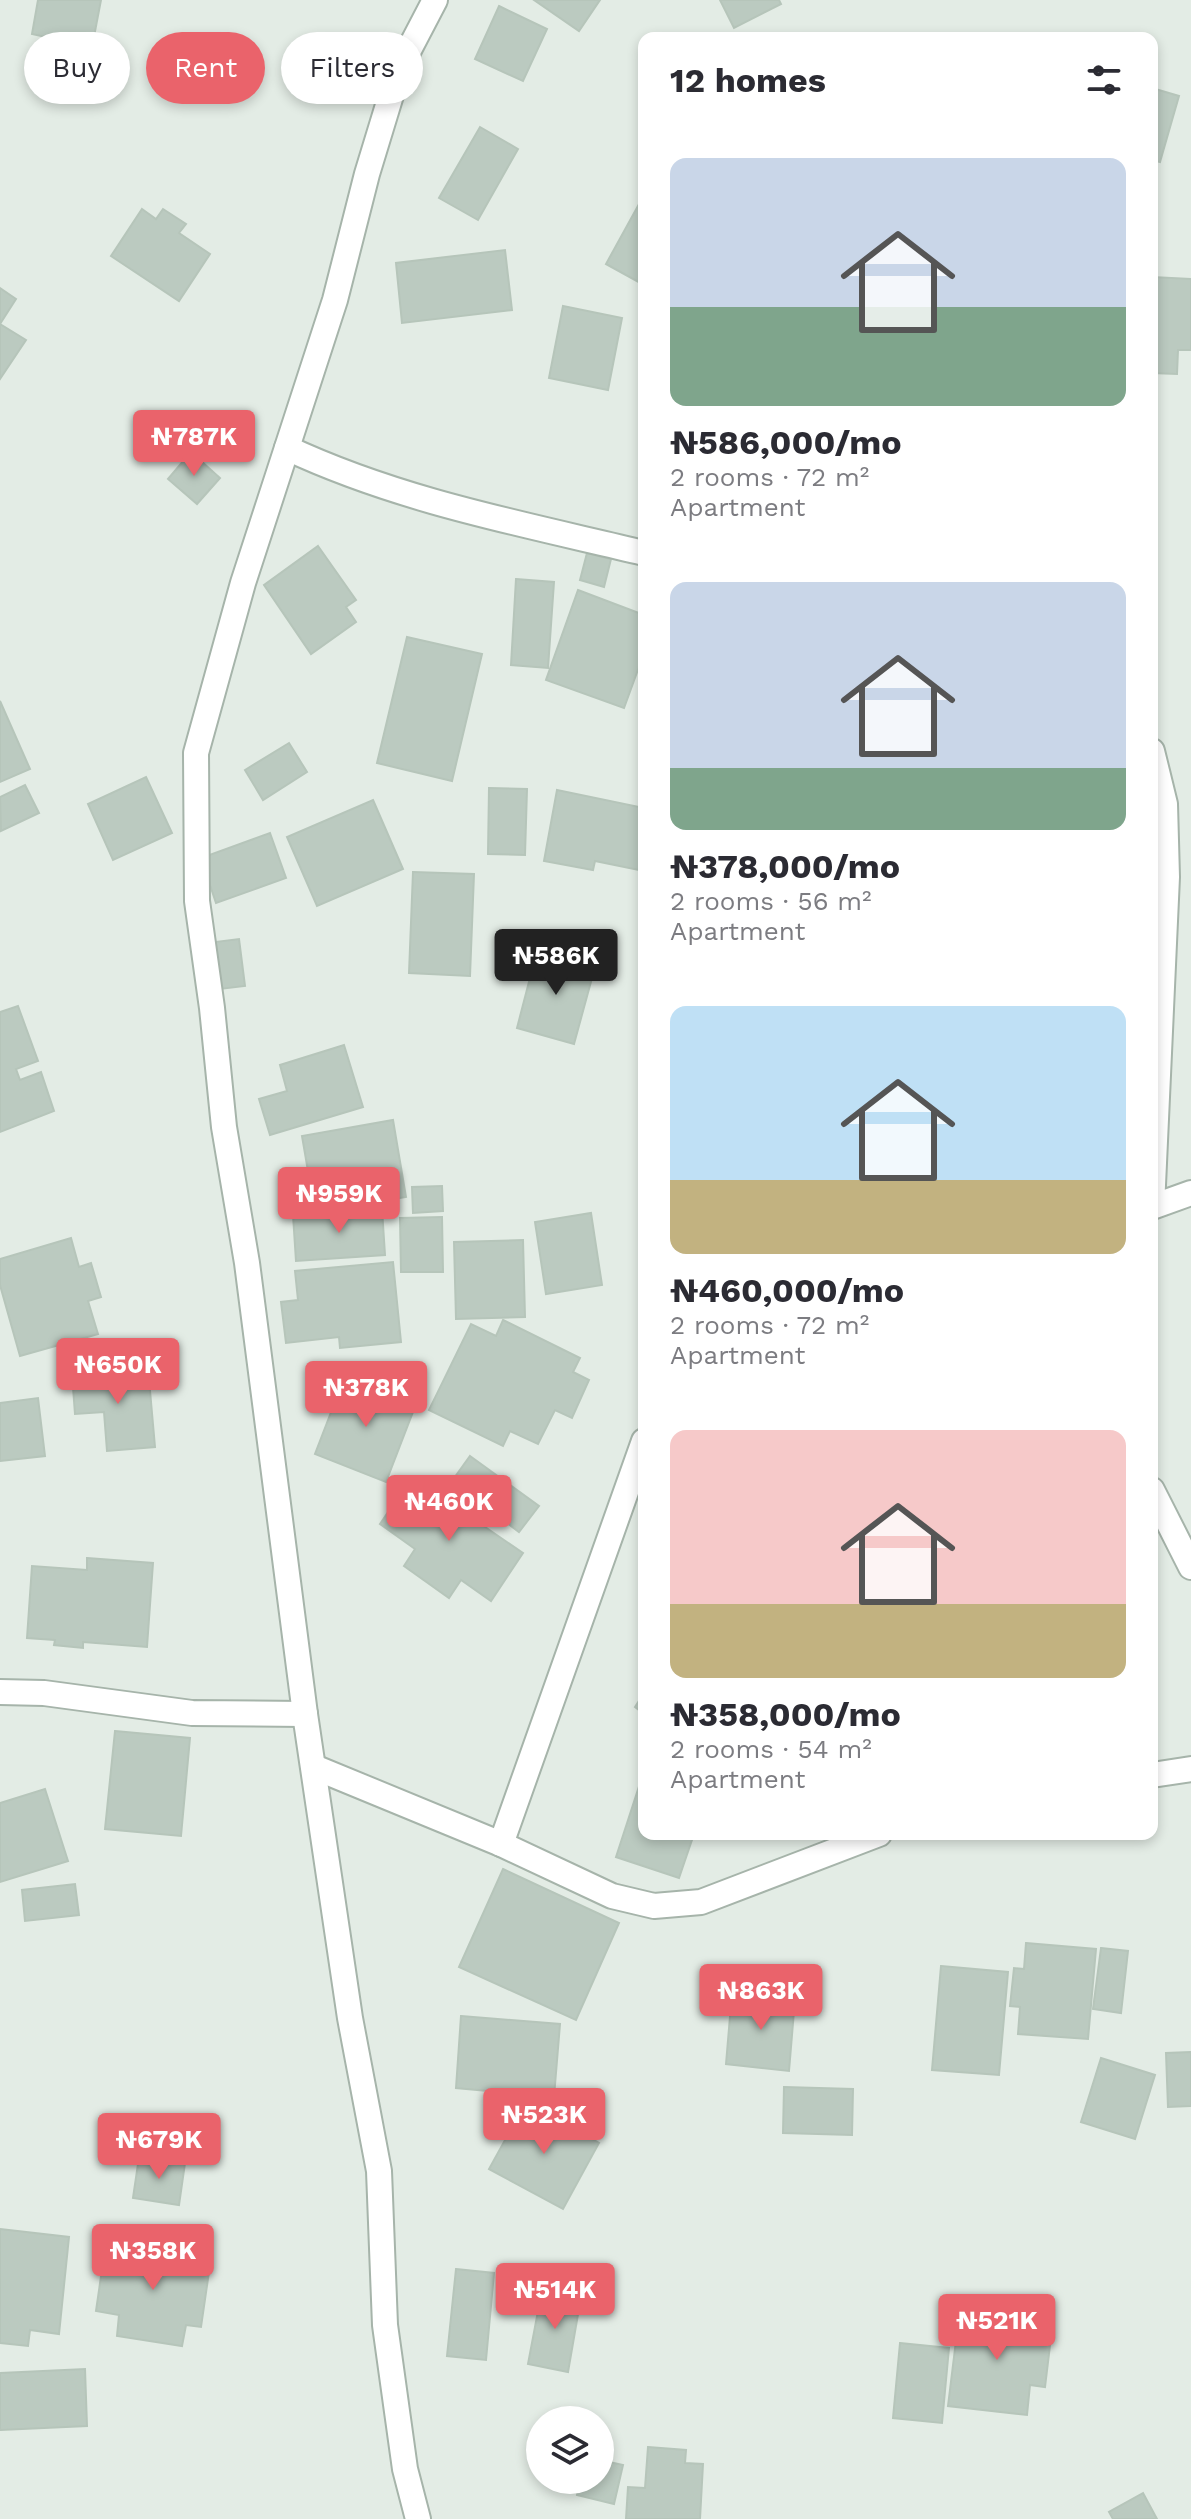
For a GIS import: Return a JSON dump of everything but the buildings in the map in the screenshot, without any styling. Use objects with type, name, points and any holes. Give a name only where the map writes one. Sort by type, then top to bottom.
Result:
[{"type":"street","points":[[418,2519],[405,2469],[385,2325],[379,2171],[350,2018],[305,1714],[249,1279],[224,1127],[197,901],[196,753],[243,583],[335,300],[367,174],[399,69],[435,0]]},
{"type":"street","points":[[287,448],[375,485],[638,552]]},
{"type":"street","points":[[1158,775],[1165,804],[1167,877],[1158,1075]]},
{"type":"street","points":[[1158,1205],[1191,1193]]},
{"type":"street","points":[[501,1844],[638,1458]]},
{"type":"street","points":[[1158,1502],[1191,1567]]},
{"type":"street","points":[[0,1692],[44,1693],[192,1713],[305,1714]]},
{"type":"street","points":[[314,1767],[501,1844],[612,1896],[654,1906],[701,1902],[863,1840]]},
{"type":"street","points":[[1158,1774],[1191,1769]]}]
